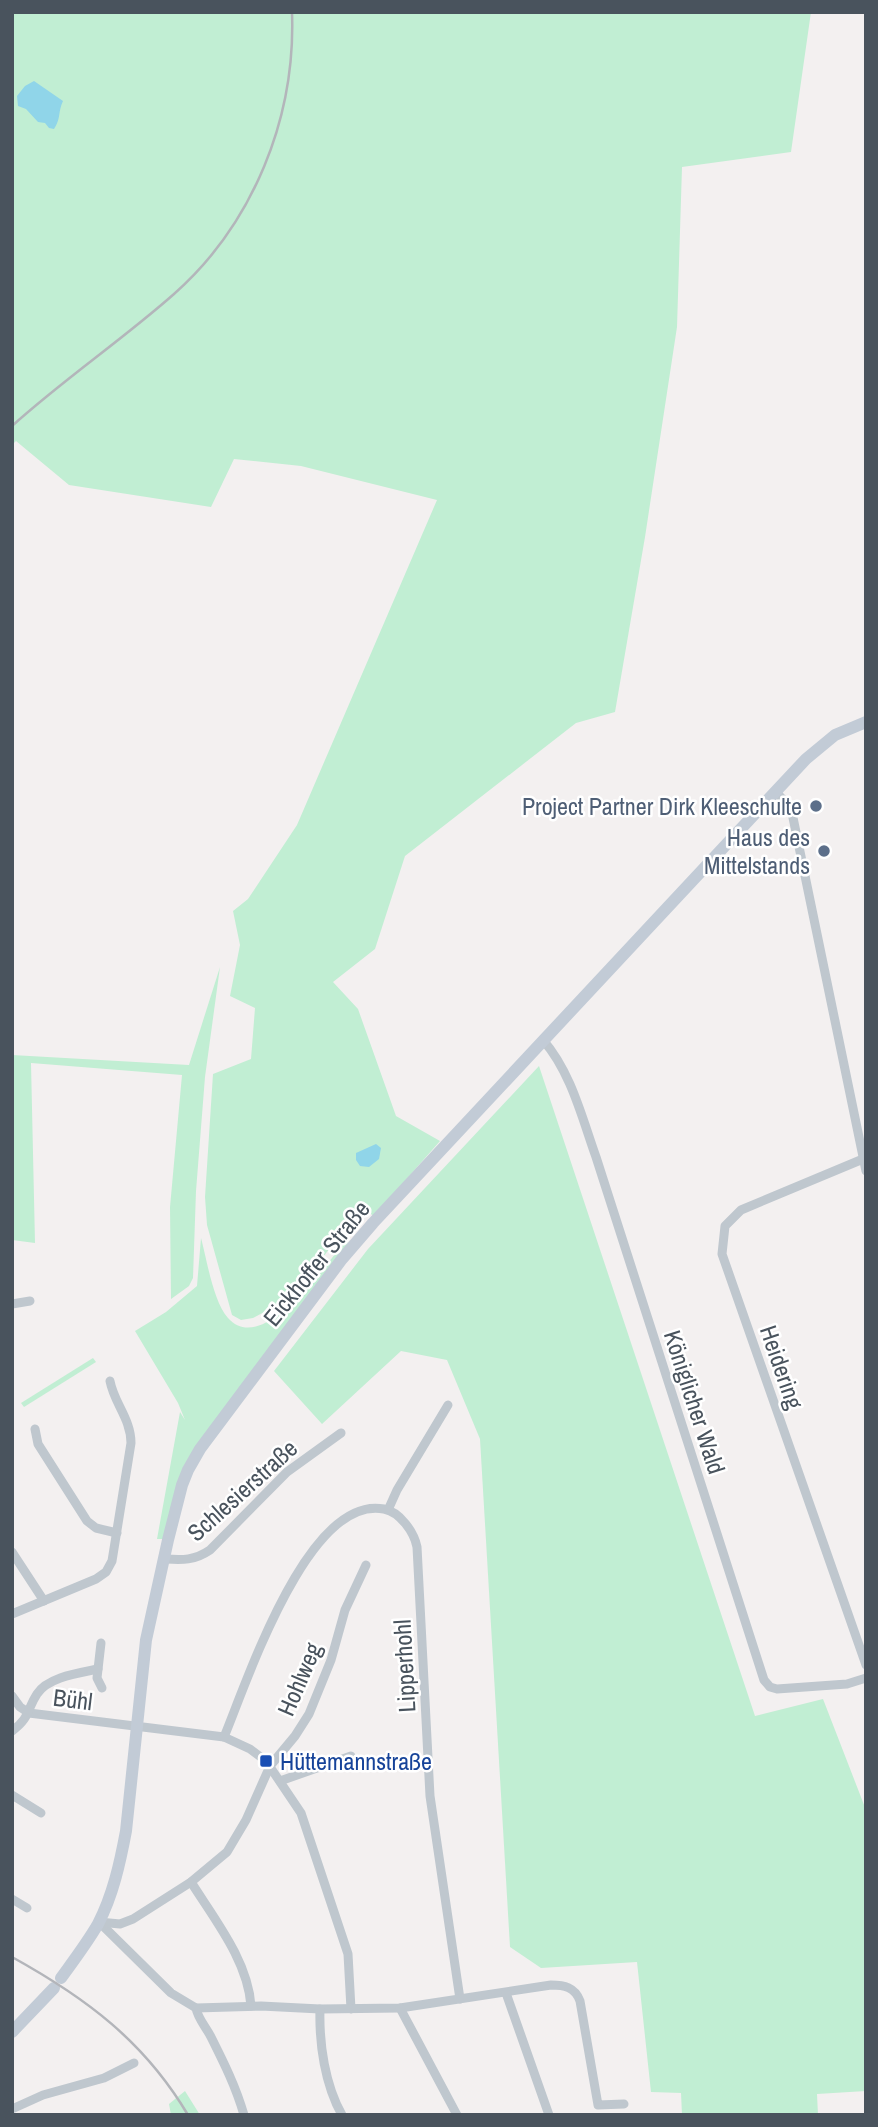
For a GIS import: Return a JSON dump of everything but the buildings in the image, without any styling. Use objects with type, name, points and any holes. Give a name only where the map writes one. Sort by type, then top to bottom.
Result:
[{"type":"main road","name":"Eickhoffer Straße","points":[[12,2032],[58,1983],[99,1922],[114,1885],[126,1830],[145,1647],[182,1485],[200,1449],[358,1239],[776,792],[835,735],[866,722]]},
{"type":"street","points":[[776,792],[791,808],[866,1171]]},
{"type":"street","name":"Königlicher Wald","points":[[543,1040],[564,1074],[596,1157],[764,1680],[770,1687],[777,1689],[847,1684],[866,1678]]},
{"type":"street","name":"Heidering","points":[[863,1158],[741,1210],[725,1226],[722,1254],[866,1665]]},
{"type":"street","points":[[12,1304],[30,1301]]},
{"type":"street","points":[[12,1614],[96,1579],[106,1572],[112,1561],[131,1431],[113,1395],[110,1381]]},
{"type":"street","points":[[224,1737],[275,1613],[298,1570],[326,1535],[344,1518],[364,1508],[388,1510],[397,1490],[448,1405]]},
{"type":"street","points":[[35,1429],[38,1444],[87,1521],[96,1528],[117,1533]]},
{"type":"street","name":"Schlesierstraße","points":[[164,1559],[198,1558],[210,1550],[287,1472],[341,1433]]},
{"type":"street","name":"Lipperhohl","points":[[388,1510],[404,1522],[415,1536],[417,1547],[430,1796],[460,1999]]},
{"type":"street","points":[[12,1552],[44,1601]]},
{"type":"street","name":"Hohlweg","points":[[99,1922],[120,1924],[133,1919],[191,1882],[227,1852],[246,1820],[270,1766],[309,1714],[331,1660],[345,1610],[366,1565]]},
{"type":"street","points":[[101,1643],[97,1678],[102,1688]]},
{"type":"street","points":[[12,1731],[29,1713],[37,1694],[45,1686],[67,1676],[98,1669]]},
{"type":"street","name":"Bühl","points":[[12,1696],[20,1707],[29,1713],[137,1726]]},
{"type":"street","points":[[137,1726],[224,1737],[250,1749],[270,1766],[301,1813],[338,1920],[348,1955],[351,2009]]},
{"type":"street","points":[[280,1782],[351,1756]]},
{"type":"street","points":[[12,1795],[41,1813]]},
{"type":"street","points":[[191,1882],[244,1973],[251,2006]]},
{"type":"street","points":[[12,1899],[27,1908]]},
{"type":"street","points":[[99,1922],[171,1993],[196,2008],[400,2008],[551,1985],[569,1987],[579,1996],[598,2105],[624,2104]]},
{"type":"street","points":[[506,1993],[549,2115]]},
{"type":"street","points":[[196,2008],[197,2015],[236,2087],[244,2115]]},
{"type":"street","points":[[400,2008],[457,2115]]},
{"type":"street","points":[[320,2009],[330,2089],[342,2115]]},
{"type":"street","points":[[12,2109],[43,2095],[104,2078],[134,2063]]},
{"type":"green space","points":[[12,12],[811,12],[791,152],[682,167],[677,327],[615,712],[576,723],[405,856],[375,949],[333,982],[358,1009],[396,1116],[440,1141],[374,1216],[361,1208],[292,1297],[253,1318],[241,1320],[232,1315],[207,1225],[205,1197],[213,1074],[251,1059],[255,1008],[230,996],[240,945],[233,911],[248,899],[297,825],[437,500],[301,466],[234,459],[211,507],[69,485],[16,441],[12,445]]},
{"type":"green space","points":[[220,967],[205,1077],[196,1191],[193,1278],[189,1286],[171,1299],[170,1207],[182,1075],[31,1063],[35,1243],[12,1240],[12,1055],[189,1065]]},
{"type":"green space","points":[[539,1066],[755,1716],[823,1699],[866,1810],[866,2091],[817,2094],[818,2115],[682,2115],[681,2093],[651,2092],[637,1962],[541,1968],[510,1947],[480,1439],[447,1360],[401,1351],[322,1424],[274,1371],[368,1249]]},
{"type":"green space","points":[[348,1237],[347,1248],[194,1449],[163,1539],[157,1539],[180,1412],[185,1420],[178,1403],[135,1331],[166,1312],[197,1286],[201,1238],[218,1301],[228,1318],[242,1327],[259,1326],[294,1302]]},
{"type":"green space","points":[[93,1358],[96,1362],[24,1407],[21,1403]]},
{"type":"green space","points":[[185,2091],[200,2115],[171,2115],[169,2104]]},
{"type":"water","points":[[34,81],[63,101],[54,129],[38,122],[26,109],[18,106],[17,96],[25,86]]},
{"type":"water","points":[[376,1144],[381,1148],[379,1159],[369,1167],[360,1166],[356,1153]]},
{"type":"railway","points":[[12,426],[174,294],[202,266],[226,235],[247,202],[277,129],[286,91],[292,12]]},
{"type":"railway","points":[[12,1957],[89,2005],[111,2024],[152,2065],[188,2115]]},
{"type":"place","name":"Project Partner Dirk Kleeschulte","points":[[816,806]]},
{"type":"place","name":"Haus des Mittelstands","points":[[824,851]]},
{"type":"place","name":"Hüttemannstraße","points":[[266,1761]]}]
